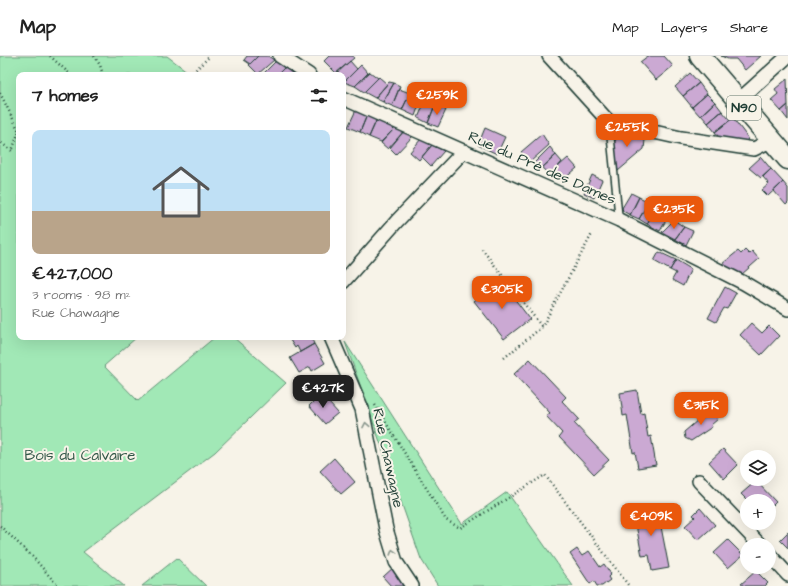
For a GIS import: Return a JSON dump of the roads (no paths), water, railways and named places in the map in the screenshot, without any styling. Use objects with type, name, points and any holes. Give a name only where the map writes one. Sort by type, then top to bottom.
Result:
[{"type":"main road","name":"N90","points":[[700,56],[783,152]]},
{"type":"street","points":[[280,56],[304,72]]},
{"type":"street","points":[[549,56],[609,122],[681,138],[783,152]]},
{"type":"street","points":[[738,101],[788,56]]},
{"type":"street","name":"Rue du Pré des Dames","points":[[346,99],[619,220],[744,283],[788,309]]},
{"type":"street","points":[[346,279],[397,220],[464,151]]},
{"type":"street","name":"Rue Chawagne","points":[[332,340],[362,409],[386,529],[396,562],[412,586]]},
{"type":"street","points":[[699,481],[753,538]]},
{"type":"street","points":[[776,562],[788,575]]},
{"type":"lane","points":[[609,122],[619,220]]},
{"type":"park label","name":"Bois du Calvaire","points":[[80,455]]}]
